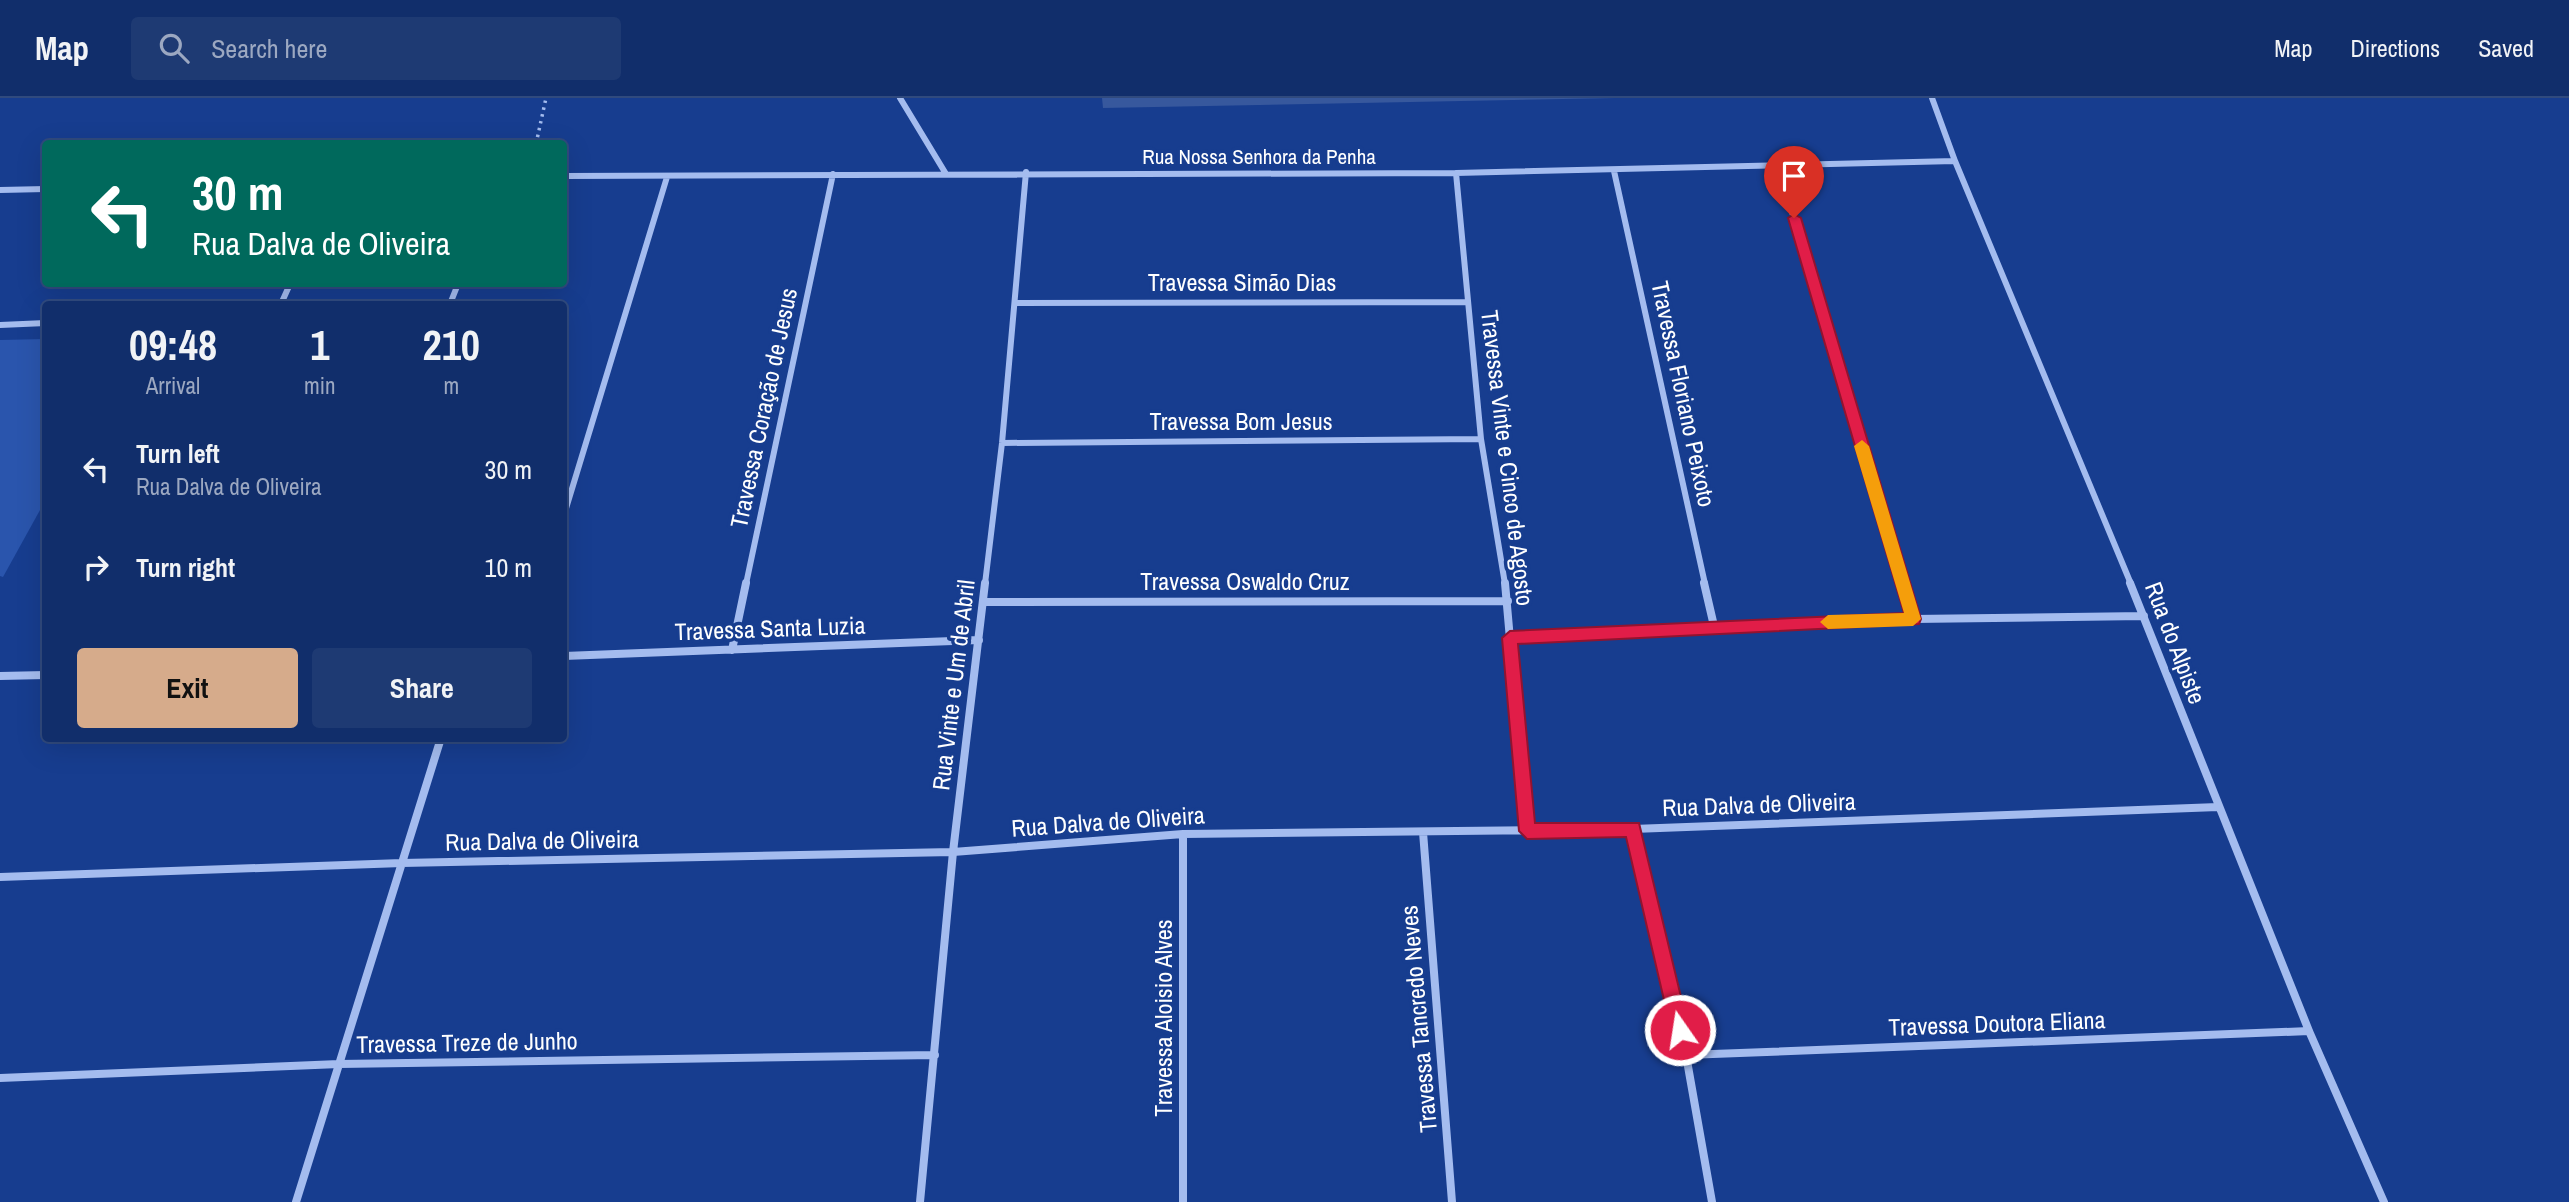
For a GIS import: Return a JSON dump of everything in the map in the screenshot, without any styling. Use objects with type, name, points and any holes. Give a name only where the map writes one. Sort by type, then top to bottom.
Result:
[{"type":"street","points":[[900,98],[946,174]]},
{"type":"street","name":"Rua do Alpiste","points":[[1932,98],[1955,161],[2144,616],[2309,1031],[2384,1202]]},
{"type":"street","name":"Rua Nossa Senhora da Penha","points":[[567,176],[1026,172],[1455,173],[1955,161]]},
{"type":"street","points":[[1778,165],[1913,619]]},
{"type":"street","name":"Travessa Floriano Peixoto","points":[[1614,171],[1714,626]]},
{"type":"street","name":"Rua Vinte e Um de Abril","points":[[920,1202],[953,852],[1002,443],[1026,172]]},
{"type":"street","name":"Travessa Vinte e Cinco de Agosto","points":[[1455,173],[1481,439],[1508,601],[1527,831]]},
{"type":"street","name":"Travessa Coração de Jesus","points":[[732,650],[833,174]]},
{"type":"street","points":[[567,505],[667,177]]},
{"type":"street","points":[[0,190],[42,189]]},
{"type":"street","name":"Travessa Simão Dias","points":[[1016,303],[1468,302]]},
{"type":"street","points":[[0,325],[42,323]]},
{"type":"street","name":"Travessa Bom Jesus","points":[[1002,443],[1481,439]]},
{"type":"street","name":"Travessa Oswaldo Cruz","points":[[982,602],[1508,601]]},
{"type":"street","points":[[1510,638],[1714,626],[1913,619],[2144,616]]},
{"type":"street","name":"Travessa Santa Luzia","points":[[567,656],[979,640]]},
{"type":"street","points":[[0,676],[42,675]]},
{"type":"street","points":[[296,1202],[440,742]]},
{"type":"street","name":"Rua Dalva de Oliveira","points":[[0,877],[402,863],[953,852],[1183,834],[1633,829],[2218,807]]},
{"type":"street","points":[[1633,829],[1686,1055],[1712,1202]]},
{"type":"street","name":"Travessa Tancredo Neves","points":[[1423,832],[1452,1202]]},
{"type":"street","name":"Travessa Aloisio Alves","points":[[1183,834],[1183,1202]]},
{"type":"street","name":"Travessa Doutora Eliana","points":[[1686,1055],[2309,1031]]},
{"type":"street","name":"Travessa Treze de Junho","points":[[0,1078],[339,1064],[935,1055]]},
{"type":"path","points":[[537,140],[546,98]]},
{"type":"shaded area","points":[[42,339],[42,506],[3,577],[0,576],[0,340]]},
{"type":"slow traffic","points":[[1828,622],[1913,619],[1862,446]]},
{"type":"route","points":[[1680,1030],[1633,829],[1527,831],[1510,638],[1714,626],[1913,619],[1794,218]]}]
